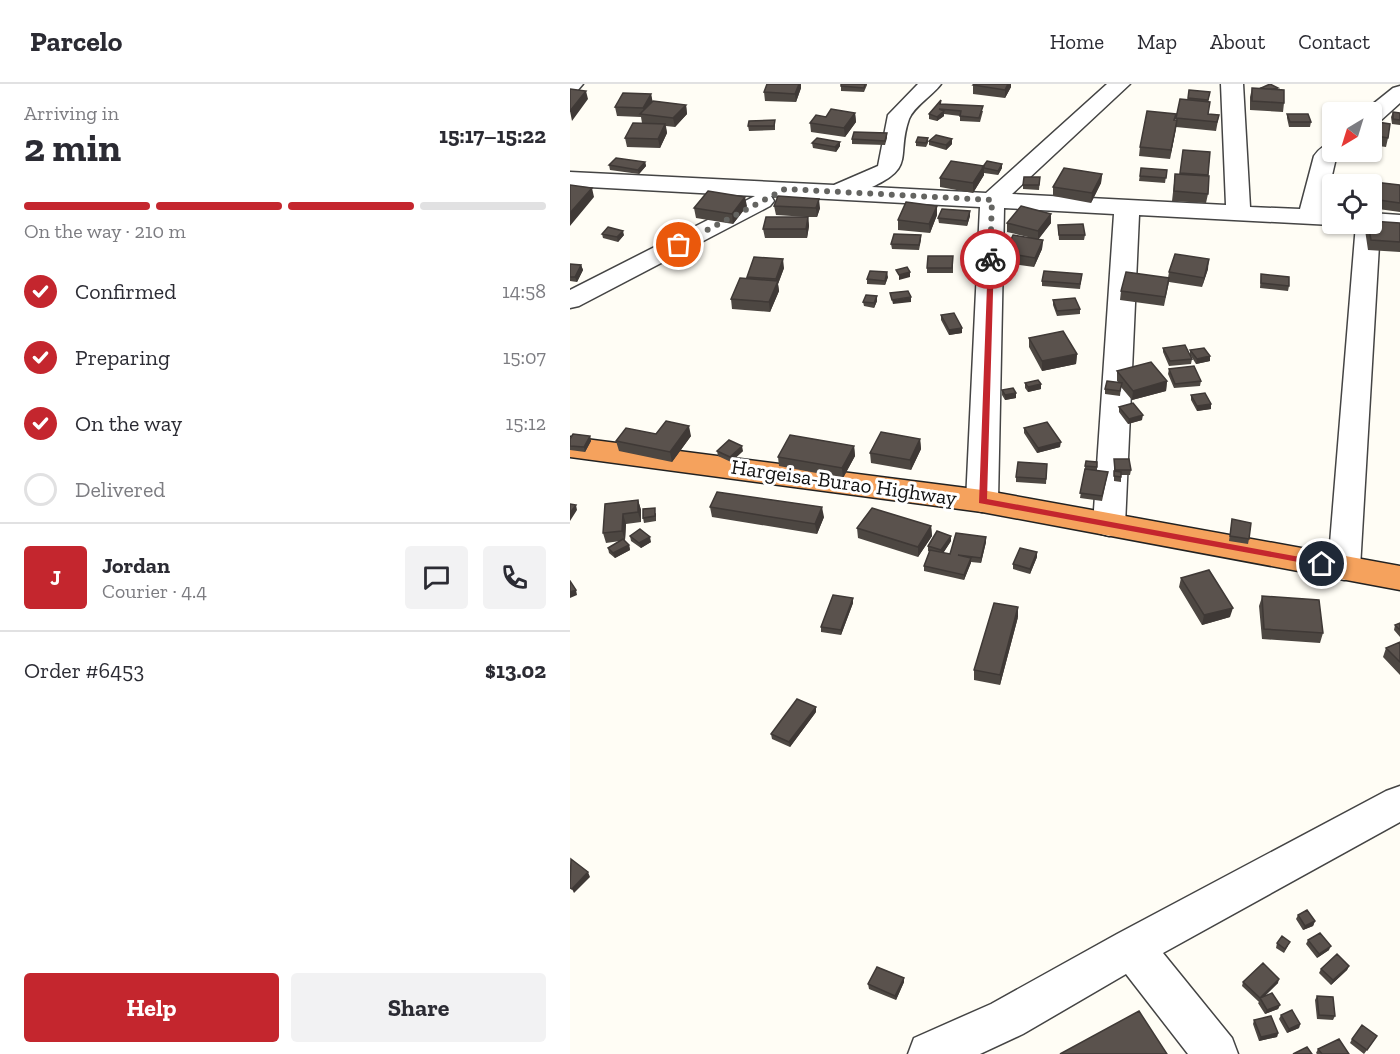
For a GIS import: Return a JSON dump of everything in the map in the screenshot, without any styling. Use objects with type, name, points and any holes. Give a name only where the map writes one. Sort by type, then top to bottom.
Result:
[{"type":"highway","name":"Hargeisa-Burao Highway","points":[[570,447],[982,501],[1400,578]]},
{"type":"street","points":[[570,300],[785,189],[845,188],[884,174],[889,167],[899,115],[930,84]]},
{"type":"street","points":[[982,501],[992,200],[1119,84]]},
{"type":"street","points":[[1232,84],[1238,213]]},
{"type":"street","points":[[1382,108],[1400,92]]},
{"type":"street","points":[[570,179],[1321,218],[1325,162]]},
{"type":"street","points":[[1110,525],[1127,207]]},
{"type":"street","points":[[1382,221],[1400,222]]},
{"type":"street","points":[[1344,568],[1367,234]]},
{"type":"street","points":[[930,1054],[1007,1019],[1132,948],[1400,803]]},
{"type":"street","points":[[1132,948],[1216,1054]]},
{"type":"building","points":[[767,84],[799,84],[795,94],[764,92]]},
{"type":"building","points":[[841,84],[865,84],[864,88],[841,86]]},
{"type":"building","points":[[974,84],[1008,84],[1005,90]]},
{"type":"building","points":[[1270,84],[1278,88],[1261,88]]},
{"type":"building","points":[[1252,88],[1284,90],[1284,103],[1252,101]]},
{"type":"building","points":[[570,89],[586,91],[570,111]]},
{"type":"building","points":[[1189,90],[1210,92],[1208,100],[1188,98]]},
{"type":"building","points":[[623,93],[651,94],[643,108],[615,107]]},
{"type":"building","points":[[1180,99],[1210,102],[1208,114],[1219,115],[1217,122],[1176,118]]},
{"type":"building","points":[[941,100],[940,104],[983,106],[979,118],[960,116],[961,111],[939,109],[944,111],[937,117],[929,114]]},
{"type":"building","points":[[653,101],[686,105],[673,118],[640,114]]},
{"type":"building","points":[[831,109],[855,113],[844,128],[810,123],[816,115],[826,117]]},
{"type":"building","points":[[1147,111],[1176,114],[1174,120],[1177,120],[1171,150],[1140,147]]},
{"type":"building","points":[[1393,112],[1400,113],[1400,120],[1393,119]]},
{"type":"building","points":[[1287,114],[1308,114],[1311,122],[1290,122]]},
{"type":"building","points":[[775,120],[774,126],[748,126],[749,121]]},
{"type":"building","points":[[633,123],[665,124],[658,139],[625,138]]},
{"type":"building","points":[[1382,123],[1390,124],[1388,138],[1382,137]]},
{"type":"building","points":[[854,132],[887,133],[885,141],[852,139]]},
{"type":"building","points":[[936,135],[952,139],[946,145],[929,141]]},
{"type":"building","points":[[918,137],[928,138],[926,143],[916,142]]},
{"type":"building","points":[[817,138],[840,142],[835,147],[812,143]]},
{"type":"building","points":[[1183,150],[1210,152],[1208,175],[1180,173]]},
{"type":"building","points":[[616,158],[645,162],[638,170],[609,165]]},
{"type":"building","points":[[951,161],[984,166],[973,183],[940,178]]},
{"type":"building","points":[[987,161],[1002,164],[998,171],[984,168],[984,166],[982,168]]},
{"type":"building","points":[[1064,168],[1102,174],[1092,193],[1053,187]]},
{"type":"building","points":[[1141,168],[1167,170],[1166,178],[1140,176]]},
{"type":"building","points":[[1175,174],[1209,176],[1208,194],[1174,191]]},
{"type":"building","points":[[1024,177],[1040,177],[1039,185],[1023,185]]},
{"type":"building","points":[[1382,183],[1400,185],[1400,203],[1382,200]]},
{"type":"building","points":[[570,185],[592,188],[570,213]]},
{"type":"building","points":[[708,191],[745,197],[732,214],[694,208]]},
{"type":"building","points":[[778,196],[819,199],[816,208],[774,206]]},
{"type":"building","points":[[906,202],[937,206],[929,224],[898,220]]},
{"type":"building","points":[[1021,206],[1051,214],[1038,231],[1007,223]]},
{"type":"building","points":[[942,209],[970,211],[967,221],[938,218]]},
{"type":"building","points":[[766,217],[808,217],[806,229],[763,229]]},
{"type":"building","points":[[1382,222],[1400,223],[1400,242],[1371,240],[1370,234],[1382,234]]},
{"type":"building","points":[[1083,224],[1085,235],[1059,235],[1058,225]]},
{"type":"building","points":[[608,227],[623,231],[617,237],[602,234]]},
{"type":"building","points":[[894,234],[921,235],[919,245],[891,244]]},
{"type":"building","points":[[1013,235],[1043,240],[1035,258],[1005,253]]},
{"type":"building","points":[[1175,254],[1209,259],[1204,278],[1169,272]]},
{"type":"building","points":[[928,256],[953,256],[952,268],[927,268]]},
{"type":"building","points":[[754,257],[783,259],[776,279],[747,277]]},
{"type":"building","points":[[570,264],[581,265],[575,277],[570,277]]},
{"type":"building","points":[[907,267],[910,272],[899,275],[896,270]]},
{"type":"building","points":[[870,271],[887,272],[885,281],[867,279]]},
{"type":"building","points":[[1044,271],[1082,274],[1080,284],[1042,281]]},
{"type":"building","points":[[1126,272],[1169,278],[1165,297],[1121,291]]},
{"type":"building","points":[[1261,274],[1289,277],[1289,286],[1261,283]]},
{"type":"building","points":[[740,278],[778,281],[769,302],[731,299]]},
{"type":"building","points":[[908,291],[911,297],[892,300],[890,293]]},
{"type":"building","points":[[866,295],[877,296],[874,303],[863,302]]},
{"type":"building","points":[[1075,298],[1080,309],[1057,311],[1053,300]]},
{"type":"building","points":[[954,313],[962,328],[949,330],[941,315]]},
{"type":"building","points":[[1063,331],[1077,354],[1042,361],[1029,338]]},
{"type":"building","points":[[1185,345],[1192,359],[1170,361],[1163,348]]},
{"type":"building","points":[[1204,348],[1210,356],[1197,359],[1190,350]]},
{"type":"building","points":[[1151,362],[1167,381],[1133,391],[1117,371]]},
{"type":"building","points":[[1194,366],[1201,381],[1175,384],[1169,369]]},
{"type":"building","points":[[1038,380],[1041,384],[1028,387],[1025,383]]},
{"type":"building","points":[[1107,381],[1122,383],[1120,391],[1105,389]]},
{"type":"building","points":[[1013,388],[1016,393],[1005,395],[1002,390]]},
{"type":"building","points":[[1205,393],[1211,404],[1197,406],[1191,395]]},
{"type":"building","points":[[1133,403],[1143,415],[1129,419],[1119,407]]},
{"type":"building","points":[[666,421],[689,426],[670,452],[616,441],[626,428],[656,434]]},
{"type":"building","points":[[1047,422],[1061,442],[1038,448],[1024,428]]},
{"type":"building","points":[[881,432],[920,439],[910,460],[870,453]]},
{"type":"building","points":[[573,434],[590,436],[584,447],[570,446]]},
{"type":"building","points":[[790,435],[854,446],[842,468],[778,457]]},
{"type":"building","points":[[729,440],[742,446],[730,457],[717,451]]},
{"type":"building","points":[[1114,459],[1129,459],[1131,470],[1115,470]]},
{"type":"building","points":[[1086,461],[1097,462],[1097,467],[1085,466]]},
{"type":"building","points":[[1018,462],[1047,464],[1046,479],[1016,477]]},
{"type":"building","points":[[1085,469],[1108,472],[1102,496],[1080,493]]},
{"type":"building","points":[[1114,471],[1121,472],[1121,477],[1114,476]]},
{"type":"building","points":[[717,492],[822,507],[815,524],[710,507]]},
{"type":"building","points":[[638,500],[638,512],[623,514],[622,531],[603,533],[605,504]]},
{"type":"building","points":[[570,504],[576,505],[570,513]]},
{"type":"building","points":[[655,508],[655,516],[643,518],[643,509]]},
{"type":"building","points":[[872,508],[931,526],[918,547],[857,528]]},
{"type":"building","points":[[1232,519],[1251,523],[1249,539],[1230,536]]},
{"type":"building","points":[[640,529],[650,537],[639,543],[630,536]]},
{"type":"building","points":[[937,531],[951,536],[941,550],[928,546]]},
{"type":"building","points":[[956,533],[986,537],[981,558],[958,555],[971,558],[964,575],[924,566],[930,550],[950,554]]},
{"type":"building","points":[[623,539],[629,545],[613,553],[608,548]]},
{"type":"building","points":[[1020,548],[1037,552],[1030,569],[1013,564]]},
{"type":"building","points":[[1209,570],[1233,608],[1204,615],[1181,578]]},
{"type":"building","points":[[570,581],[576,590],[570,592]]},
{"type":"building","points":[[833,595],[853,598],[841,630],[821,627]]},
{"type":"building","points":[[1262,596],[1319,600],[1323,633],[1264,629]]},
{"type":"building","points":[[994,603],[1018,607],[1000,675],[974,670]]},
{"type":"building","points":[[1400,642],[1400,662],[1386,648]]},
{"type":"building","points":[[797,699],[816,707],[789,742],[771,734]]},
{"type":"building","points":[[571,859],[588,872],[572,889],[570,888]]},
{"type":"building","points":[[1307,910],[1315,921],[1305,926],[1298,915]]},
{"type":"building","points":[[1320,933],[1331,946],[1319,954],[1308,940]]},
{"type":"building","points":[[1282,936],[1290,942],[1285,949],[1277,943]]},
{"type":"building","points":[[1337,954],[1349,966],[1333,980],[1321,969]]},
{"type":"building","points":[[1263,963],[1279,979],[1260,998],[1243,982]]},
{"type":"building","points":[[877,967],[904,978],[895,996],[868,984]]},
{"type":"building","points":[[1272,993],[1280,1005],[1267,1010],[1260,998]]},
{"type":"building","points":[[1317,996],[1333,997],[1335,1016],[1319,1015]]},
{"type":"building","points":[[1292,1010],[1300,1024],[1289,1029],[1281,1015]]},
{"type":"building","points":[[1139,1011],[1167,1054],[1060,1054]]},
{"type":"building","points":[[1271,1016],[1278,1033],[1261,1037],[1254,1020]]},
{"type":"building","points":[[1362,1025],[1377,1036],[1367,1050],[1352,1039]]},
{"type":"building","points":[[1339,1039],[1349,1054],[1322,1054],[1318,1049]]},
{"type":"building","points":[[1307,1047],[1312,1054],[1293,1054]]},
{"type":"way so far","points":[[679,245],[785,189],[992,200],[990,259]]},
{"type":"route","points":[[990,259],[982,501],[1322,564]]}]
